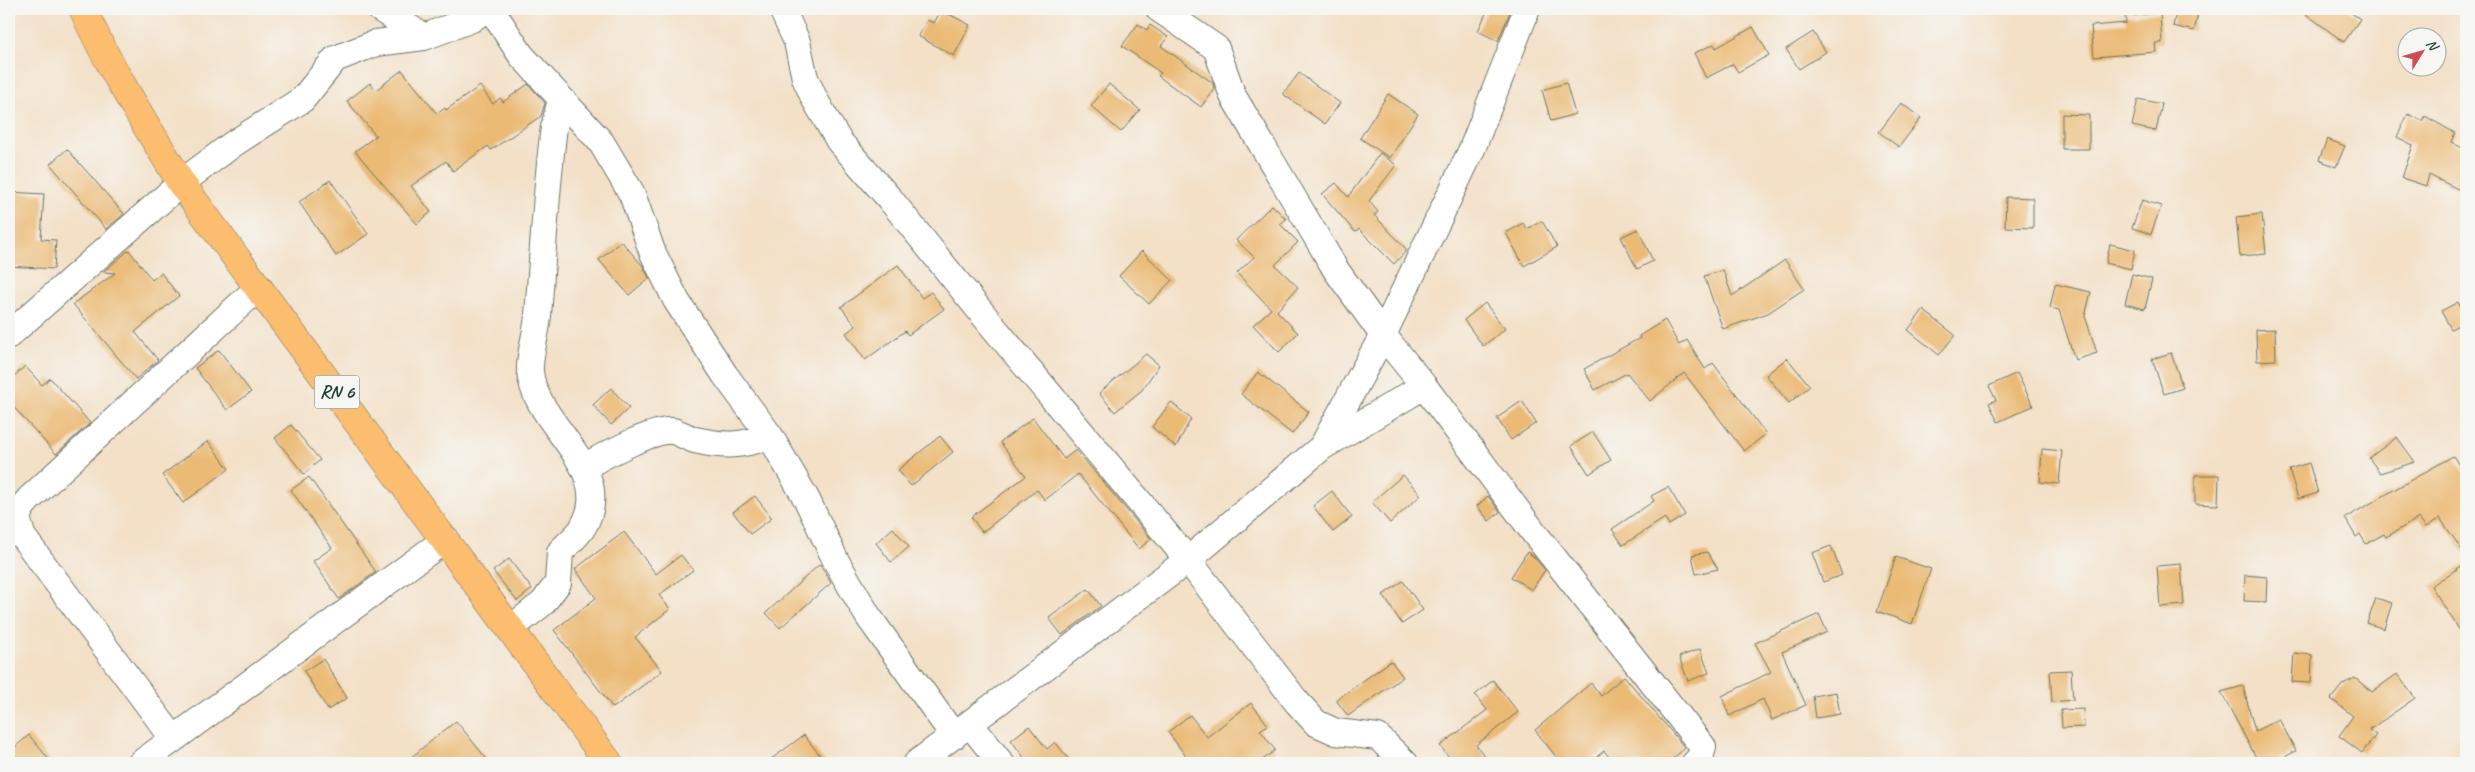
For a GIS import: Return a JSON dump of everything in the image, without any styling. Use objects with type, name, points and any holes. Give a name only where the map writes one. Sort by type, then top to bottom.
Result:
[{"type":"main road","name":"RN 6","points":[[83,9],[95,36],[132,103],[182,183],[610,763]]},
{"type":"street","points":[[380,9],[424,37]]},
{"type":"street","points":[[9,335],[182,183],[233,144],[303,99],[335,59],[376,43],[424,37],[472,19],[485,9]]},
{"type":"street","points":[[491,9],[521,55],[601,142],[632,194],[652,251],[676,300],[724,374],[770,436],[807,500],[836,561],[868,616],[962,730],[1001,763]]},
{"type":"street","points":[[782,9],[797,42],[805,78],[815,100],[839,141],[890,198],[990,323],[1188,560],[1296,701],[1316,723],[1336,732],[1378,737],[1405,763]]},
{"type":"street","points":[[1159,9],[1216,48],[1233,96],[1336,270],[1383,336],[1424,386],[1541,541],[1703,747],[1700,758],[1695,763]]},
{"type":"street","points":[[1322,447],[1383,336],[1472,149],[1527,9]]},
{"type":"street","points":[[511,628],[543,603],[558,583],[560,552],[583,528],[591,509],[591,490],[584,467],[535,394],[530,370],[537,329],[552,144],[561,100]]},
{"type":"street","points":[[173,738],[23,537],[17,520],[20,510],[29,499],[259,287]]},
{"type":"street","points":[[918,763],[1188,560],[1322,447],[1424,386]]},
{"type":"street","points":[[584,467],[638,440],[672,431],[693,439],[729,446],[770,436]]},
{"type":"street","points":[[141,763],[446,539]]},
{"type":"building","points":[[1488,9],[1503,9],[1510,12],[1498,41],[1478,31]]},
{"type":"building","points":[[2177,9],[2199,9],[2194,31],[2173,26]]},
{"type":"building","points":[[2299,9],[2346,9],[2360,19],[2344,42]]},
{"type":"building","points":[[941,10],[970,25],[954,56],[918,36],[927,20],[934,23]]},
{"type":"building","points":[[2160,13],[2162,43],[2155,43],[2156,52],[2094,57],[2091,26],[2126,23],[2125,16]]},
{"type":"building","points":[[1138,24],[1147,30],[1150,25],[1168,37],[1161,46],[1213,83],[1214,89],[1201,107],[1158,76],[1161,73],[1122,46]]},
{"type":"building","points":[[1753,27],[1769,55],[1738,72],[1733,64],[1706,78],[1694,53],[1714,44],[1716,48]]},
{"type":"building","points":[[1813,32],[1826,52],[1799,69],[1786,49]]},
{"type":"building","points":[[402,70],[437,114],[445,108],[446,110],[480,86],[493,104],[500,98],[503,102],[528,84],[545,103],[541,116],[491,150],[488,146],[453,171],[446,161],[411,186],[431,212],[417,224],[355,151],[376,136],[347,101],[370,83],[376,90]]},
{"type":"building","points":[[1299,73],[1340,103],[1325,124],[1283,94]]},
{"type":"building","points":[[1566,83],[1575,114],[1551,121],[1542,90]]},
{"type":"building","points":[[1109,84],[1140,110],[1121,132],[1091,106]]},
{"type":"building","points":[[1388,94],[1418,114],[1390,158],[1360,138]]},
{"type":"building","points":[[2138,99],[2162,104],[2156,131],[2132,126]]},
{"type":"building","points":[[1901,103],[1921,118],[1899,147],[1879,132]]},
{"type":"building","points":[[2062,114],[2089,115],[2089,149],[2062,149]]},
{"type":"building","points":[[2408,114],[2423,121],[2425,116],[2455,133],[2451,142],[2466,150],[2466,193],[2429,175],[2426,186],[2402,178],[2413,145],[2397,137]]},
{"type":"building","points":[[2327,139],[2345,146],[2336,167],[2319,160]]},
{"type":"building","points":[[67,149],[124,214],[106,229],[50,164]]},
{"type":"building","points":[[1380,153],[1396,165],[1369,201],[1378,212],[1374,215],[1407,250],[1394,264],[1359,229],[1355,232],[1322,194],[1336,183],[1348,197]]},
{"type":"building","points":[[330,180],[368,234],[336,256],[299,202]]},
{"type":"building","points":[[9,192],[44,194],[41,239],[56,240],[54,269],[9,266]]},
{"type":"building","points":[[2006,197],[2033,198],[2033,228],[2005,227]]},
{"type":"building","points":[[2142,200],[2161,206],[2151,234],[2132,228]]},
{"type":"building","points":[[1272,205],[1286,219],[1280,224],[1298,242],[1275,265],[1298,287],[1277,311],[1298,333],[1279,352],[1253,325],[1271,309],[1237,273],[1254,257],[1236,240]]},
{"type":"building","points":[[2262,214],[2266,254],[2240,256],[2236,217]]},
{"type":"building","points":[[1542,221],[1557,247],[1524,266],[1506,233],[1523,223],[1527,229]]},
{"type":"building","points":[[1638,229],[1653,261],[1637,269],[1621,237]]},
{"type":"building","points":[[621,241],[643,266],[649,278],[629,295],[599,260]]},
{"type":"building","points":[[2110,244],[2135,250],[2131,269],[2106,263]]},
{"type":"building","points":[[129,250],[152,280],[161,273],[179,296],[135,332],[158,360],[136,379],[73,304],[115,273],[103,272]]},
{"type":"building","points":[[1142,251],[1172,280],[1149,304],[1119,276]]},
{"type":"building","points":[[1785,260],[1804,289],[1768,313],[1723,329],[1704,276],[1723,270],[1732,296]]},
{"type":"building","points":[[898,265],[922,298],[931,292],[944,309],[908,335],[905,331],[865,360],[846,333],[856,326],[841,307]]},
{"type":"building","points":[[2132,274],[2152,279],[2145,309],[2125,304]]},
{"type":"building","points":[[2055,284],[2091,292],[2085,316],[2097,353],[2075,360],[2059,310],[2050,308]]},
{"type":"building","points":[[2458,302],[2466,321],[2451,329],[2441,311]]},
{"type":"building","points":[[1485,303],[1505,329],[1483,346],[1464,320]]},
{"type":"building","points":[[1923,310],[1955,335],[1939,355],[1908,330]]},
{"type":"building","points":[[1665,320],[1679,345],[1687,340],[1705,369],[1713,363],[1766,434],[1744,451],[1684,373],[1650,401],[1627,373],[1595,390],[1584,369],[1640,338],[1639,336]]},
{"type":"building","points":[[2275,329],[2276,360],[2257,361],[2256,330]]},
{"type":"building","points":[[219,350],[251,392],[227,410],[195,368]]},
{"type":"building","points":[[2171,353],[2183,388],[2164,394],[2152,359]]},
{"type":"building","points":[[1146,354],[1159,365],[1142,390],[1115,412],[1099,393]]},
{"type":"building","points":[[1787,358],[1810,386],[1789,403],[1766,375]]},
{"type":"building","points":[[25,366],[42,385],[50,378],[90,423],[56,454],[9,402],[9,381]]},
{"type":"building","points":[[1258,372],[1309,412],[1292,434],[1241,394]]},
{"type":"building","points":[[2017,373],[2033,406],[1998,422],[1989,403],[1996,400],[1989,386]]},
{"type":"building","points":[[611,388],[629,408],[611,425],[593,405]]},
{"type":"building","points":[[1522,401],[1536,423],[1511,440],[1497,418]]},
{"type":"building","points":[[1171,402],[1191,419],[1176,447],[1152,427]]},
{"type":"building","points":[[1033,418],[1064,459],[1076,450],[1151,539],[1139,549],[1078,474],[1045,500],[1037,490],[982,532],[971,517],[1026,476],[1000,442]]},
{"type":"building","points":[[291,425],[320,460],[304,474],[275,438]]},
{"type":"building","points":[[1593,432],[1611,460],[1589,474],[1571,446]]},
{"type":"building","points":[[940,436],[953,452],[911,486],[898,470]]},
{"type":"building","points":[[2397,437],[2415,462],[2380,473],[2369,458]]},
{"type":"building","points":[[208,441],[229,469],[183,503],[162,475]]},
{"type":"building","points":[[2042,449],[2062,451],[2059,484],[2040,482]]},
{"type":"building","points":[[2453,456],[2466,476],[2466,556],[2440,518],[2426,527],[2419,518],[2386,537],[2384,534],[2366,544],[2360,534],[2356,537],[2345,518]]},
{"type":"building","points":[[2309,463],[2318,493],[2298,499],[2289,469]]},
{"type":"building","points":[[1403,475],[1421,495],[1390,523],[1372,502]]},
{"type":"building","points":[[2195,475],[2219,475],[2218,505],[2195,504]]},
{"type":"building","points":[[309,477],[376,572],[339,599],[313,561],[332,548],[291,490]]},
{"type":"building","points":[[1668,487],[1685,515],[1669,525],[1665,518],[1623,545],[1612,529],[1654,501],[1651,496]]},
{"type":"building","points":[[1332,491],[1352,517],[1333,532],[1313,506]]},
{"type":"building","points":[[755,496],[772,518],[750,534],[733,512]]},
{"type":"building","points":[[1488,496],[1500,512],[1489,521],[1477,506]]},
{"type":"building","points":[[893,528],[909,547],[891,562],[876,543]]},
{"type":"building","points":[[624,532],[656,574],[681,555],[693,570],[659,595],[670,609],[635,637],[662,671],[613,708],[554,630],[596,598],[575,569]]},
{"type":"building","points":[[1831,546],[1842,575],[1823,582],[1812,553]]},
{"type":"building","points":[[1527,552],[1545,570],[1532,590],[1511,577]]},
{"type":"building","points":[[1707,552],[1718,569],[1696,574],[1692,555]]},
{"type":"building","points":[[1896,557],[1931,569],[1912,624],[1877,611]]},
{"type":"building","points":[[509,559],[532,589],[517,601],[493,571]]},
{"type":"building","points":[[2466,563],[2466,640],[2431,586]]},
{"type":"building","points":[[820,564],[831,583],[780,628],[766,613]]},
{"type":"building","points":[[2181,564],[2184,605],[2160,607],[2157,566]]},
{"type":"building","points":[[2245,575],[2267,577],[2266,602],[2244,601]]},
{"type":"building","points":[[1403,581],[1423,610],[1402,624],[1383,595]]},
{"type":"building","points":[[1088,589],[1101,606],[1062,635],[1049,618]]},
{"type":"building","points":[[2376,598],[2392,603],[2384,629],[2367,623]]},
{"type":"building","points":[[1819,614],[1827,632],[1782,652],[1806,705],[1772,720],[1763,699],[1729,716],[1722,696],[1771,672],[1755,643]]},
{"type":"building","points":[[1700,649],[1709,673],[1688,681],[1679,657]]},
{"type":"building","points":[[2294,653],[2312,655],[2311,683],[2292,682]]},
{"type":"building","points":[[323,659],[347,698],[328,710],[304,671]]},
{"type":"building","points":[[1391,661],[1403,677],[1348,716],[1336,700]]},
{"type":"building","points":[[2071,670],[2073,700],[2052,702],[2050,671]]},
{"type":"building","points":[[2397,674],[2415,698],[2369,730],[2376,735],[2362,753],[2339,736],[2353,716],[2331,699],[2343,684],[2355,678],[2372,692]]},
{"type":"building","points":[[1624,676],[1685,748],[1668,763],[1614,763],[1604,751],[1589,763],[1561,763],[1535,730],[1591,683],[1601,696]]},
{"type":"building","points":[[1493,680],[1518,712],[1476,745],[1490,763],[1454,763],[1440,746],[1487,710],[1475,695]]},
{"type":"building","points":[[2243,686],[2255,731],[2279,719],[2296,751],[2273,763],[2259,763],[2221,692]]},
{"type":"building","points":[[1836,692],[1840,714],[1816,718],[1813,696]]},
{"type":"building","points":[[1251,703],[1268,725],[1260,730],[1275,750],[1259,763],[1191,763],[1168,732],[1190,715],[1207,737]]},
{"type":"building","points":[[2083,709],[2084,727],[2062,728],[2061,710]]},
{"type":"building","points":[[456,721],[490,763],[404,763]]},
{"type":"building","points":[[1029,726],[1047,749],[1055,742],[1072,763],[1028,763],[1011,740]]},
{"type":"building","points":[[29,735],[52,763],[9,763],[9,752]]},
{"type":"building","points":[[804,735],[826,763],[766,763]]}]
